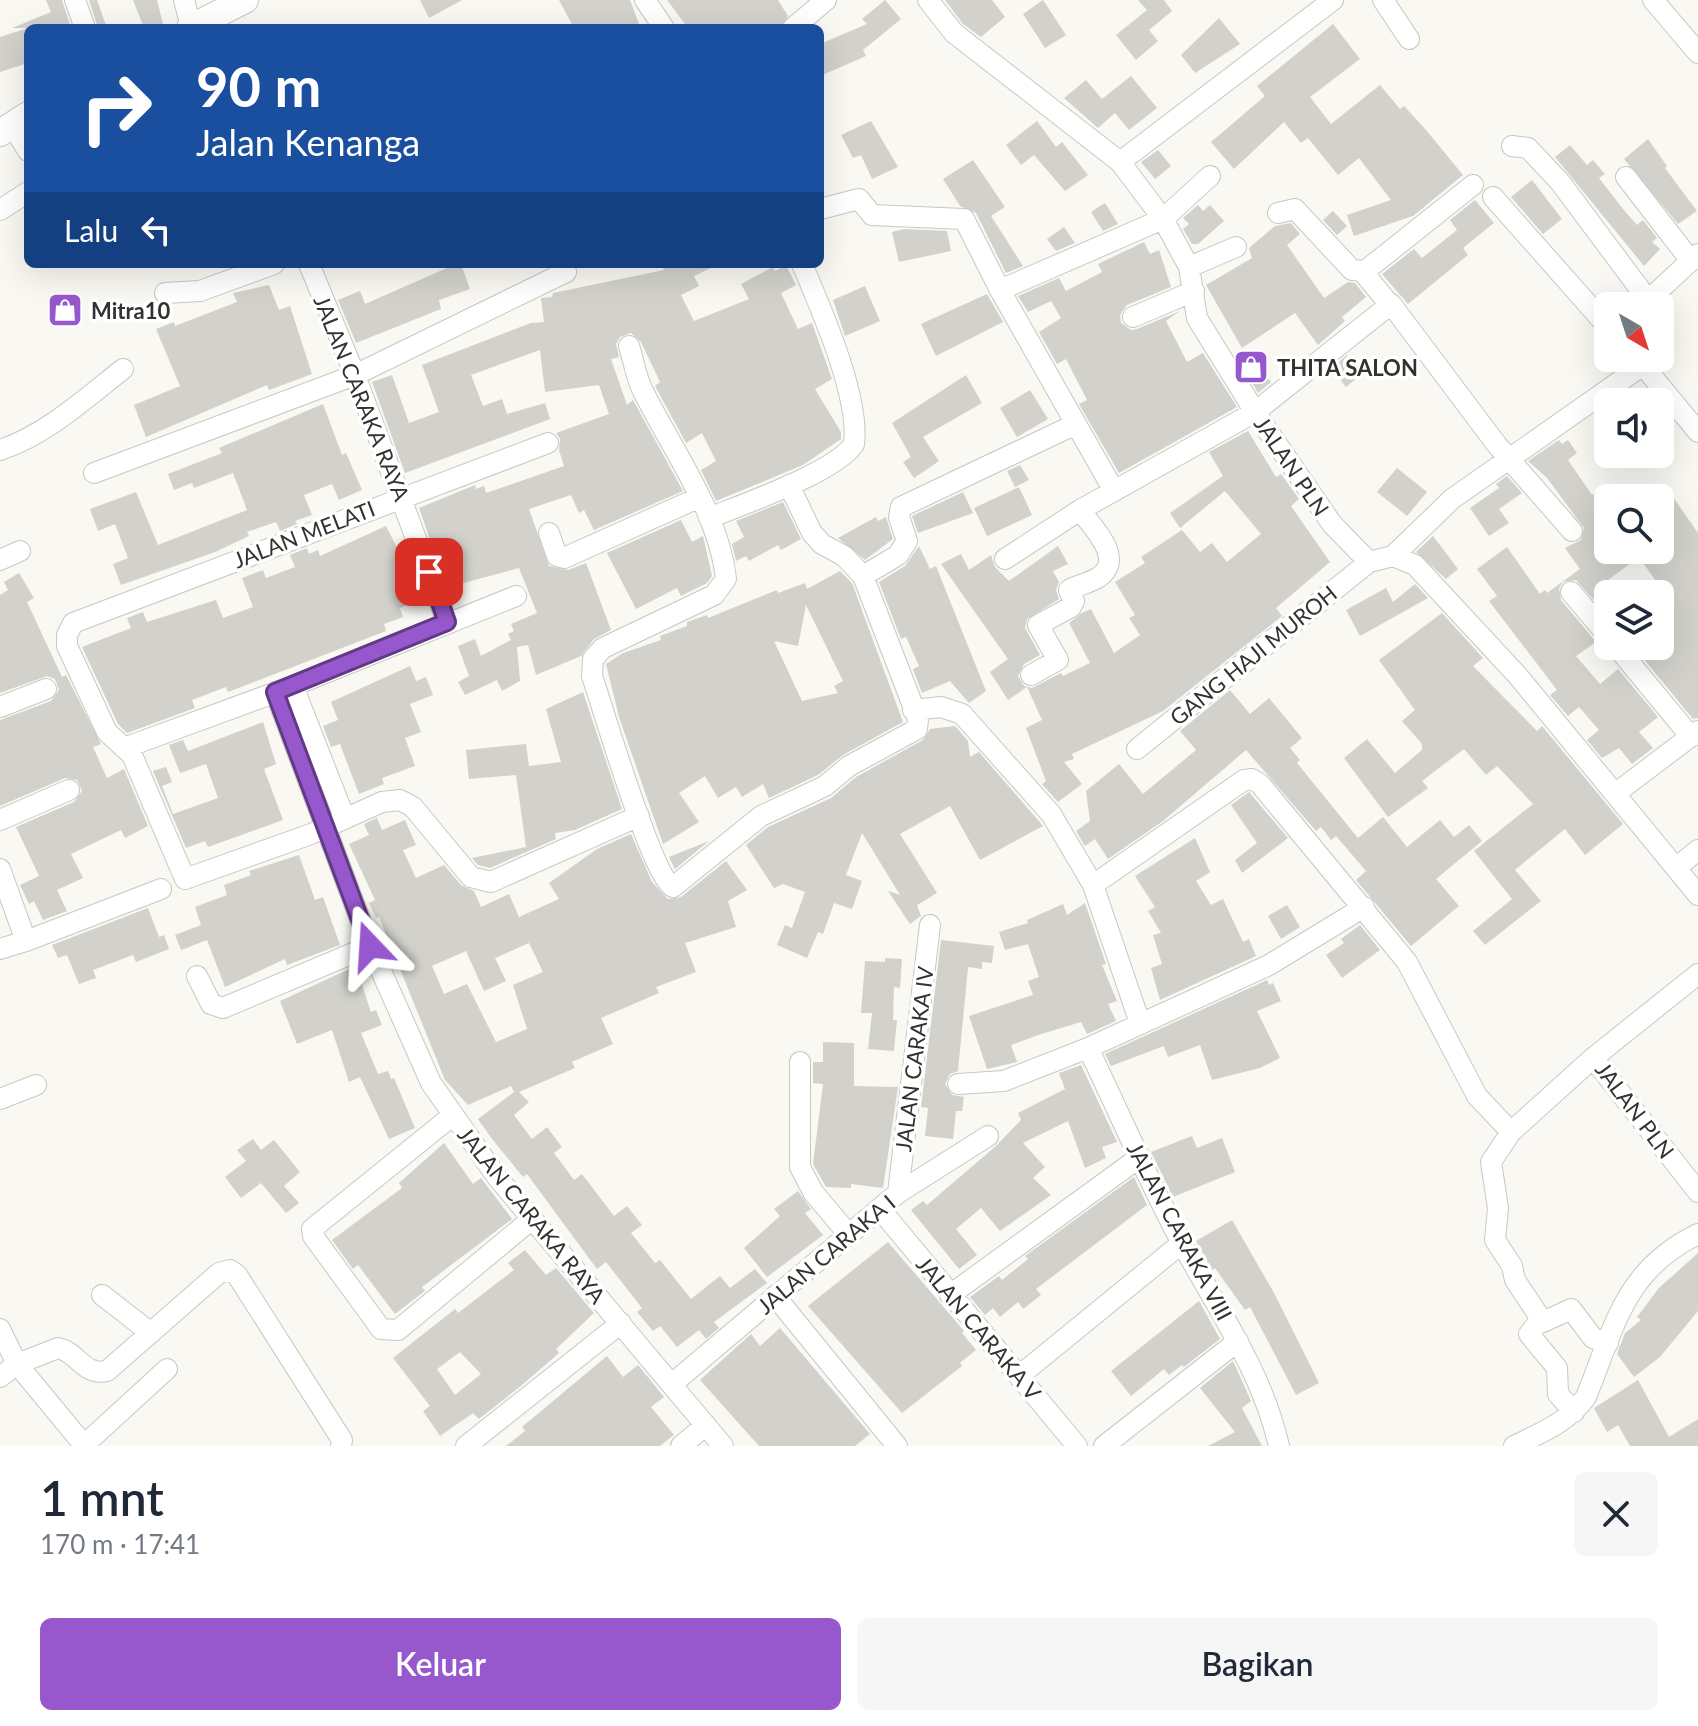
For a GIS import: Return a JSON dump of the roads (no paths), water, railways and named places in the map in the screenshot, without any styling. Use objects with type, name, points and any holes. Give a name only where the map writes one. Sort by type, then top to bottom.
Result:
[{"type":"street","points":[[75,0],[84,24]]},
{"type":"street","points":[[184,0],[215,15]]},
{"type":"street","points":[[645,0],[661,24]]},
{"type":"street","points":[[798,24],[826,0]]},
{"type":"street","name":"JALAN PLN","points":[[928,0],[954,33],[1120,162],[1163,219],[1189,267],[1197,318],[1255,412],[1332,524],[1369,562]]},
{"type":"street","points":[[1120,162],[1333,0]]},
{"type":"street","points":[[1383,0],[1409,39]]},
{"type":"street","points":[[1653,0],[1698,53]]},
{"type":"street","points":[[13,124],[24,144]]},
{"type":"street","points":[[1512,146],[1528,148],[1560,182],[1637,292]]},
{"type":"street","points":[[1000,290],[1163,219],[1210,176]]},
{"type":"street","points":[[1626,177],[1694,258],[1657,292]]},
{"type":"street","points":[[1278,213],[1295,209],[1352,270],[1362,271],[1473,185]]},
{"type":"street","points":[[0,210],[24,195]]},
{"type":"street","points":[[1493,197],[1594,311]]},
{"type":"street","points":[[824,208],[859,199],[872,215],[964,219],[1000,290],[1114,491]]},
{"type":"street","points":[[1189,267],[1236,247]]},
{"type":"street","points":[[165,293],[200,291],[263,268]]},
{"type":"street","name":"JALAN CARAKA RAYA","points":[[311,268],[355,375],[447,622]]},
{"type":"street","points":[[94,473],[355,375],[569,268]]},
{"type":"street","points":[[709,518],[789,485],[851,449],[855,437],[842,373],[827,324],[804,268]]},
{"type":"street","points":[[1362,271],[1390,305],[1395,306],[1485,429],[1572,531]]},
{"type":"street","points":[[1133,317],[1194,291]]},
{"type":"street","points":[[1005,559],[1080,510],[1255,412],[1390,305]]},
{"type":"street","points":[[629,346],[641,388],[709,518],[725,569],[722,589],[603,648],[593,659],[592,676],[639,816],[663,880],[669,886],[676,886],[761,816],[825,786],[849,766],[917,729],[918,719],[863,576],[844,556],[822,544],[812,533],[789,485]]},
{"type":"street","points":[[0,450],[17,444],[71,409],[123,369]]},
{"type":"street","points":[[1369,562],[1393,556],[1452,499],[1627,372]]},
{"type":"street","points":[[1648,372],[1698,432]]},
{"type":"street","points":[[863,576],[904,549],[907,541],[899,517],[901,507],[1076,424]]},
{"type":"street","name":"JALAN MELATI","points":[[124,748],[107,732],[67,646],[67,635],[73,623],[548,443]]},
{"type":"street","points":[[549,533],[557,556],[564,558],[698,498]]},
{"type":"street","points":[[1031,675],[1058,660],[1038,625],[1071,607],[1074,601],[1069,590],[1099,576],[1108,563],[1107,548],[1080,510]]},
{"type":"street","points":[[0,560],[20,551]]},
{"type":"street","points":[[1393,556],[1415,565],[1518,676],[1698,895]]},
{"type":"street","name":"GANG HAJI MUROH","points":[[1137,749],[1369,562]]},
{"type":"street","points":[[1571,592],[1594,619]]},
{"type":"street","points":[[516,596],[284,689],[124,748],[132,755],[185,879],[337,823],[382,802],[400,800],[413,807],[471,877],[491,882],[639,816]]},
{"type":"street","points":[[1616,793],[1694,734],[1628,660]]},
{"type":"street","points":[[0,707],[46,689]]},
{"type":"street","name":"JALAN CARAKA RAYA","points":[[284,689],[337,823],[370,946],[399,1019],[452,1116],[532,1219],[723,1446]]},
{"type":"street","points":[[913,710],[941,707],[962,714],[1051,814],[1093,885],[1140,1023]]},
{"type":"street","points":[[1093,885],[1229,790],[1252,779],[1364,907],[1407,962],[1477,1096],[1511,1132]]},
{"type":"street","points":[[0,820],[69,790]]},
{"type":"street","points":[[1677,867],[1698,850]]},
{"type":"street","points":[[0,869],[26,941]]},
{"type":"street","points":[[0,949],[161,889]]},
{"type":"street","points":[[958,1084],[1004,1081],[1088,1048],[1269,965],[1364,907]]},
{"type":"street","name":"JALAN CARAKA IV","points":[[898,1193],[930,925]]},
{"type":"street","points":[[197,976],[211,1004],[223,1008],[370,946]]},
{"type":"street","name":"JALAN PLN","points":[[1698,974],[1593,1058],[1698,1192]]},
{"type":"street","name":"JALAN CARAKA VIII","points":[[1088,1048],[1182,1243],[1238,1341],[1272,1414],[1279,1446]]},
{"type":"street","points":[[1593,1058],[1511,1132],[1491,1162],[1498,1208],[1495,1240],[1541,1319],[1546,1321],[1571,1309],[1593,1338],[1608,1343]]},
{"type":"street","points":[[800,1062],[800,1167],[813,1192],[849,1235]]},
{"type":"street","points":[[0,1099],[36,1085]]},
{"type":"street","points":[[452,1116],[312,1229],[313,1236],[381,1329],[390,1332],[398,1330],[532,1219]]},
{"type":"street","name":"JALAN CARAKA I","points":[[672,1384],[898,1193],[988,1136]]},
{"type":"street","points":[[950,1295],[1140,1157]]},
{"type":"street","name":"JALAN CARAKA V","points":[[880,1209],[1077,1446]]},
{"type":"street","points":[[1514,1446],[1565,1421],[1574,1412],[1586,1397],[1631,1287],[1672,1247],[1698,1234]]},
{"type":"street","points":[[1019,1376],[1182,1243]]},
{"type":"street","points":[[0,1377],[17,1364],[58,1348],[65,1349],[86,1369],[107,1371],[219,1273],[230,1270],[237,1275],[342,1440],[341,1446]]},
{"type":"street","points":[[102,1295],[151,1333]]},
{"type":"street","points":[[775,1296],[897,1446]]},
{"type":"street","points":[[1541,1319],[1529,1334],[1557,1368],[1558,1394],[1574,1412]]},
{"type":"street","points":[[466,1446],[621,1323]]},
{"type":"street","points":[[0,1329],[17,1364],[84,1445],[167,1369]]},
{"type":"street","points":[[1104,1446],[1238,1341]]},
{"type":"street","points":[[681,1446],[706,1425]]},
{"type":"place","name":"Mitra10","points":[[65,310]]},
{"type":"place","name":"THITA SALON","points":[[1251,367]]}]
